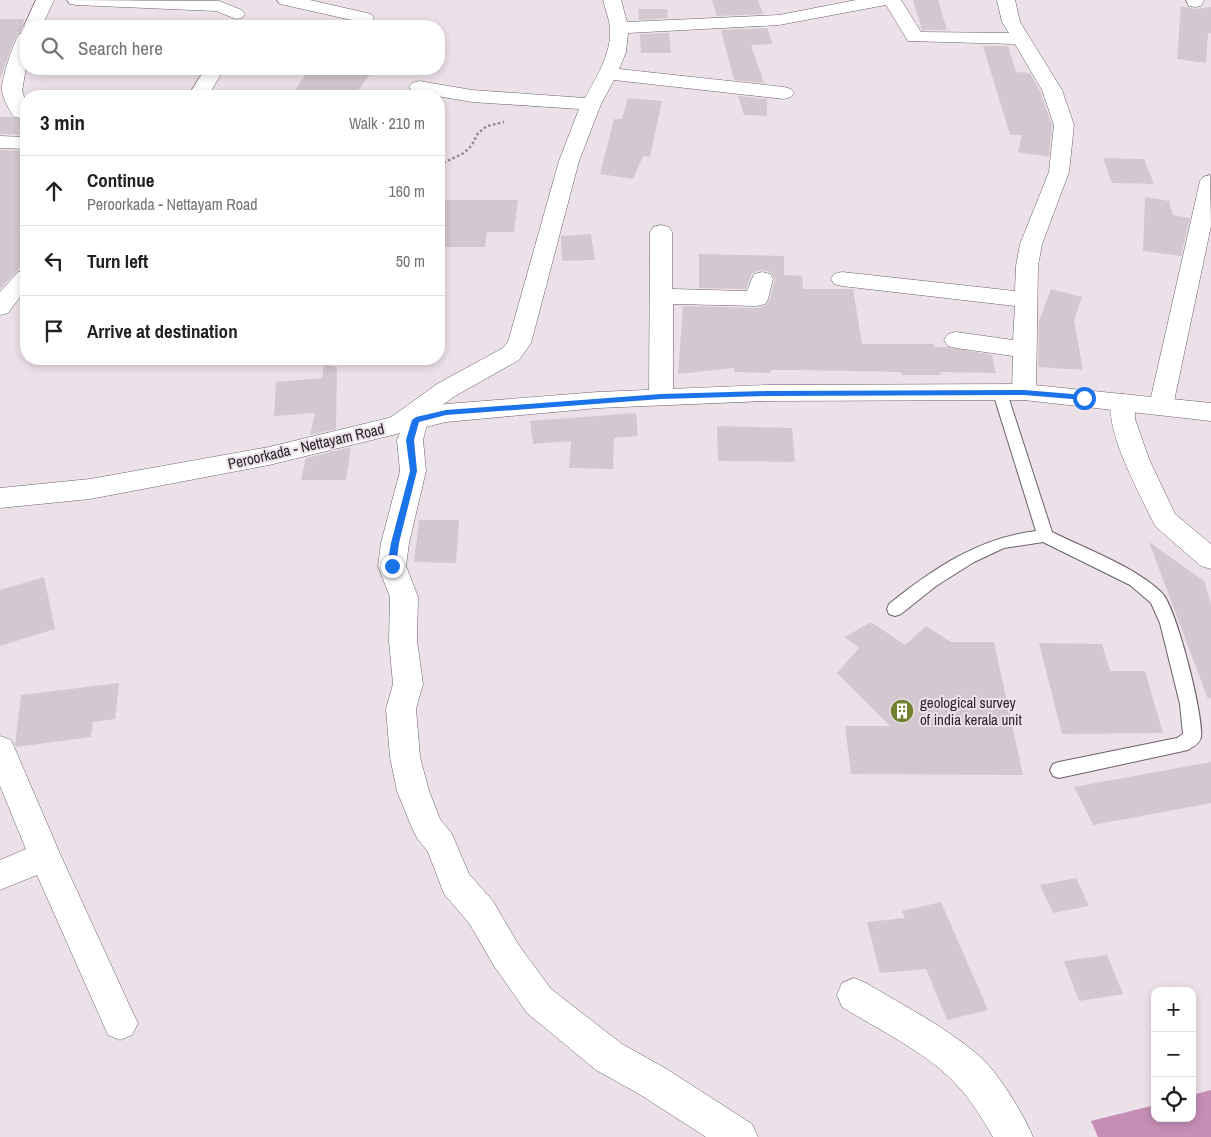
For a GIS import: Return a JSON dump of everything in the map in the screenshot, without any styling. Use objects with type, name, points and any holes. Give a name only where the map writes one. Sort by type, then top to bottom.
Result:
[{"type":"street","points":[[36,20],[45,0]]},
{"type":"street","points":[[76,0],[219,6],[235,13]]},
{"type":"street","points":[[286,0],[365,18]]},
{"type":"street","points":[[612,0],[619,28],[617,52],[608,74],[591,104],[567,170],[519,343],[511,354],[446,390],[408,422],[414,471],[395,543],[392,566],[404,597],[403,641],[408,684],[401,710],[406,757],[413,791],[428,828],[441,844],[456,883],[481,912],[506,955],[540,1001],[609,1057],[652,1081],[739,1137]]},
{"type":"street","points":[[619,28],[779,20],[885,0]]},
{"type":"street","points":[[892,0],[915,37],[1021,39]]},
{"type":"street","points":[[1006,0],[1011,22],[1052,90],[1064,125],[1059,172],[1031,244],[1027,266],[1025,350],[1012,393]]},
{"type":"street","points":[[20,52],[12,91],[20,109]]},
{"type":"street","points":[[608,74],[784,93]]},
{"type":"street","points":[[202,90],[210,75]]},
{"type":"street","points":[[419,87],[437,90]]},
{"type":"street","points":[[445,91],[472,96],[591,104]]},
{"type":"street","points":[[0,142],[20,143]]},
{"type":"street","points":[[1161,406],[1210,181]]},
{"type":"street","points":[[661,232],[661,396]]},
{"type":"street","points":[[842,278],[1026,300]]},
{"type":"street","points":[[661,296],[757,300],[762,279]]},
{"type":"street","points":[[0,308],[14,282]]},
{"type":"street","points":[[956,340],[1025,350]]},
{"type":"street","name":"Peroorkada - Nettayam Road","points":[[0,498],[90,490],[269,456],[446,413],[661,396],[767,393],[1012,393],[1211,412]]},
{"type":"street","points":[[1122,402],[1123,419],[1136,459],[1165,520],[1211,559]]},
{"type":"street","points":[[0,749],[45,856],[120,1024]]},
{"type":"street","points":[[0,875],[45,856]]},
{"type":"street","points":[[854,995],[936,1045],[966,1068],[995,1105],[1014,1137]]},
{"type":"lane","points":[[1012,393],[1045,536]]},
{"type":"lane","points":[[895,609],[954,565],[996,545],[1045,536],[1136,581],[1158,599],[1168,623],[1189,704],[1192,737],[1182,745],[1166,750],[1060,770]]},
{"type":"path","points":[[445,162],[464,153],[472,145],[478,133],[487,126],[509,121]]},
{"type":"shaded area","points":[[1211,1090],[1211,1137],[1098,1137],[1091,1121],[1151,1106],[1151,1122],[1196,1122],[1196,1094]]},
{"type":"building","points":[[712,0],[758,0],[763,14],[717,16]]},
{"type":"building","points":[[913,0],[938,0],[947,30],[922,30]]},
{"type":"building","points":[[1181,6],[1195,9],[1211,7],[1211,33],[1208,34],[1206,63],[1177,59]]},
{"type":"building","points":[[638,9],[667,9],[668,18],[639,20]]},
{"type":"building","points":[[0,19],[25,19],[20,20],[20,32],[15,38],[0,79]]},
{"type":"building","points":[[767,28],[773,44],[751,45],[764,83],[734,80],[721,30]]},
{"type":"building","points":[[669,33],[671,53],[641,53],[640,34]]},
{"type":"building","points":[[983,46],[1008,46],[1016,72],[1030,73],[1040,91],[1052,125],[1049,157],[1018,152],[1022,135],[1010,135]]},
{"type":"building","points":[[305,75],[370,75],[358,90],[295,90]]},
{"type":"building","points":[[738,96],[767,99],[767,116],[744,115]]},
{"type":"building","points":[[628,98],[662,101],[650,157],[643,156],[633,179],[600,174],[614,119],[622,119]]},
{"type":"building","points":[[0,117],[20,119],[20,135],[0,134]]},
{"type":"building","points":[[0,150],[20,151],[20,266],[0,289]]},
{"type":"building","points":[[1103,158],[1144,159],[1154,184],[1112,183]]},
{"type":"building","points":[[1145,197],[1169,201],[1173,215],[1190,218],[1181,256],[1143,251]]},
{"type":"building","points":[[445,200],[518,200],[514,232],[487,232],[485,247],[445,247]]},
{"type":"building","points":[[591,234],[595,260],[562,261],[561,236]]},
{"type":"building","points":[[699,254],[784,256],[784,275],[802,276],[803,289],[853,289],[862,344],[934,344],[934,347],[947,347],[992,355],[996,373],[940,372],[941,375],[902,375],[901,372],[771,370],[771,373],[734,372],[734,368],[678,374],[683,306],[757,308],[765,306],[770,299],[775,279],[770,272],[762,270],[752,273],[746,289],[699,288]]},
{"type":"building","points":[[1051,289],[1082,297],[1074,320],[1083,370],[1038,367],[1039,321]]},
{"type":"building","points":[[324,365],[337,367],[336,429],[310,435],[315,413],[274,416],[276,382],[322,378]]},
{"type":"building","points":[[636,413],[638,436],[614,438],[613,469],[569,468],[571,441],[533,444],[530,421]]},
{"type":"building","points":[[717,426],[792,428],[795,462],[718,461]]},
{"type":"building","points":[[351,447],[346,480],[301,480],[306,458]]},
{"type":"building","points":[[419,520],[459,520],[456,563],[414,562]]},
{"type":"building","points":[[1149,542],[1204,581],[1211,604],[1211,698],[1208,699]]},
{"type":"building","points":[[44,577],[55,629],[0,646],[0,590]]},
{"type":"building","name":"geological survey of india kerala unit","points":[[871,622],[905,645],[926,626],[951,642],[994,642],[1023,775],[851,774],[845,726],[890,726],[837,673],[859,648],[845,637]]},
{"type":"building","points":[[1039,643],[1102,644],[1110,671],[1145,671],[1163,733],[1062,734]]},
{"type":"building","points":[[119,683],[115,719],[93,722],[91,737],[16,747],[21,695]]},
{"type":"building","points":[[1211,762],[1211,803],[1093,825],[1074,787]]},
{"type":"building","points":[[1076,878],[1089,906],[1053,913],[1040,885]]},
{"type":"building","points":[[941,902],[988,1010],[947,1020],[926,969],[880,973],[867,922],[905,918],[902,911]]},
{"type":"building","points":[[1107,955],[1123,994],[1079,1001],[1064,961]]},
{"type":"place","name":"geological survey of india kerala unit","points":[[902,711]]},
{"type":"route","points":[[392,566],[395,543],[414,471],[410,440],[416,420],[446,413],[661,396],[767,393],[965,394],[1024,392],[1084,398]]}]
